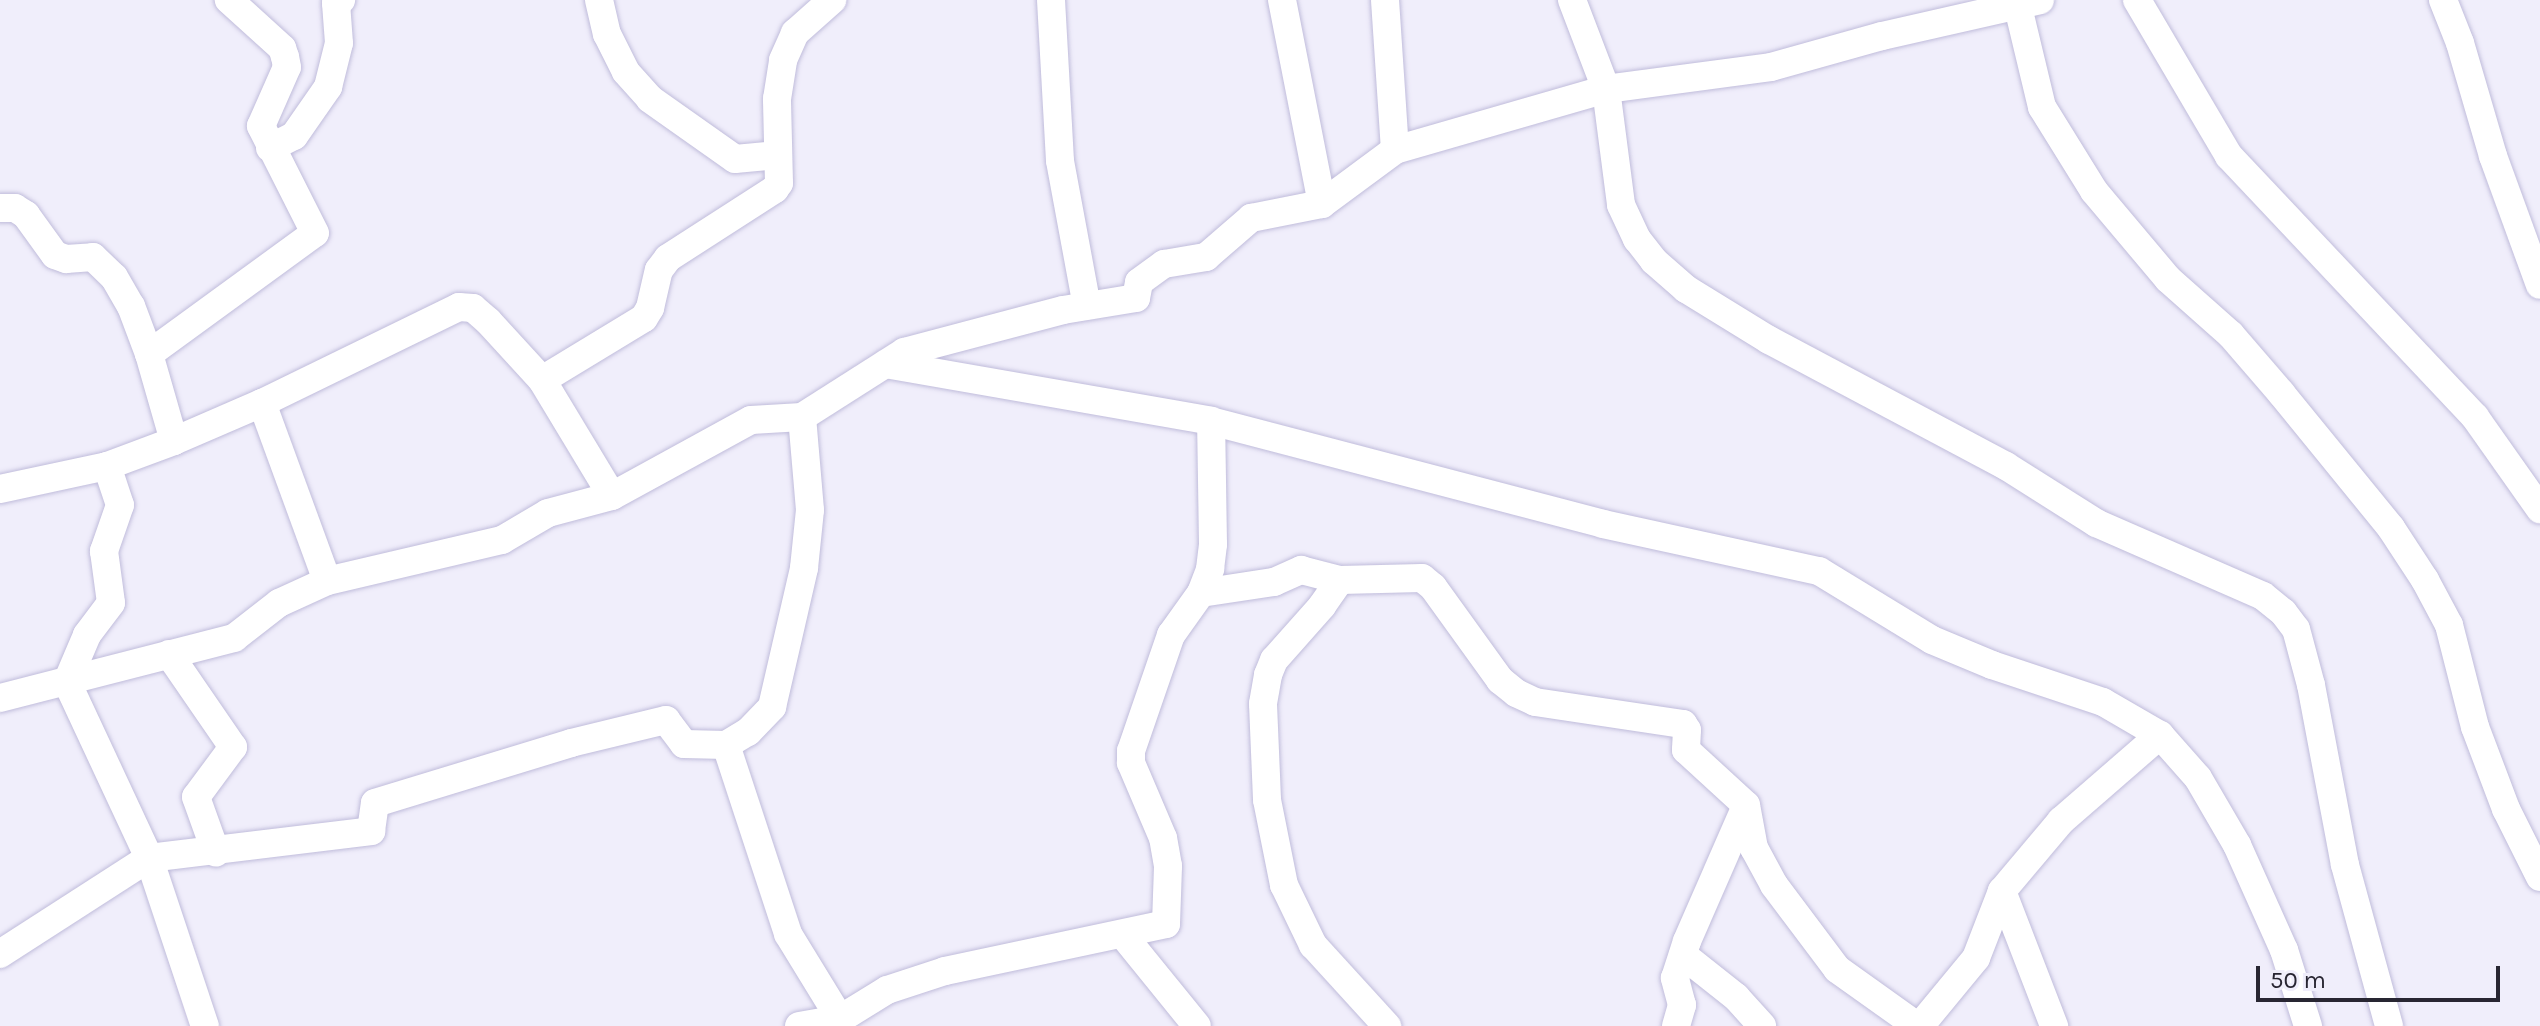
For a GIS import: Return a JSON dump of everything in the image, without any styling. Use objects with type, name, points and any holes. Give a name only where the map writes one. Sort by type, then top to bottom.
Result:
[{"type":"street","points":[[149,354],[315,233],[261,126],[287,67],[282,48],[229,0]]},
{"type":"street","points":[[270,148],[294,136],[328,87],[339,43],[336,3],[341,0]]},
{"type":"street","points":[[599,0],[607,34],[626,72],[650,99],[735,159],[778,155]]},
{"type":"street","points":[[542,380],[644,318],[650,308],[659,270],[668,258],[775,189],[779,183],[777,99],[783,60],[795,33],[832,0]]},
{"type":"street","points":[[1051,0],[1060,161],[1087,306]]},
{"type":"street","points":[[1282,0],[1322,204]]},
{"type":"street","points":[[1385,0],[1395,150]]},
{"type":"street","points":[[1572,0],[1606,89],[1621,205],[1637,239],[1654,261],[1686,289],[1769,340],[2006,466],[2096,523],[2263,596],[2283,612],[2296,629],[2311,685],[2345,865],[2389,1026]]},
{"type":"street","points":[[2137,0],[2229,156],[2475,417],[2540,509]]},
{"type":"street","points":[[2443,0],[2460,43],[2493,156],[2540,285]]},
{"type":"street","points":[[0,698],[234,638],[279,603],[327,581],[502,540],[548,513],[612,496],[751,420],[802,417],[904,352],[1087,306],[1136,298],[1139,282],[1164,264],[1206,257],[1251,218],[1322,204],[1395,150],[1606,89],[1771,67],[1882,36],[2029,3],[2042,107],[2094,191],[2168,279],[2231,335],[2281,393],[2391,528],[2425,580],[2449,625],[2475,727],[2506,809],[2540,877]]},
{"type":"street","points":[[0,208],[15,208],[26,215],[55,255],[66,259],[93,257],[114,277],[131,306],[149,354],[174,441]]},
{"type":"street","points":[[0,489],[107,466],[174,441],[262,403],[459,307],[473,308],[542,380],[612,496]]},
{"type":"street","points":[[886,364],[1211,421],[1603,524],[1819,571],[1932,640],[1992,665],[2103,702],[2160,735],[2198,778],[2237,845],[2284,950],[2308,1026]]},
{"type":"street","points":[[262,403],[327,581]]},
{"type":"street","points":[[0,954],[149,858],[216,853],[329,834],[371,831],[375,803],[571,743],[666,720],[684,744],[726,745],[748,732],[772,707],[797,605],[810,510],[802,417]]},
{"type":"street","points":[[799,1026],[840,1019],[887,990],[945,971],[1160,928],[1167,919],[1168,866],[1163,838],[1131,763],[1131,751],[1171,635],[1201,593],[1210,569],[1213,544],[1211,421]]},
{"type":"street","points":[[107,466],[120,505],[104,551],[111,603],[87,635],[67,682],[149,858],[205,1026]]},
{"type":"street","points":[[1201,593],[1274,582],[1301,570],[1340,580],[1422,578],[1433,587],[1500,680],[1516,693],[1535,702],[1683,724],[1687,730],[1686,750],[1746,805],[1754,848],[1774,885],[1837,969],[1918,1026],[1976,958],[2002,891],[2061,821],[2160,735]]},
{"type":"street","points":[[1340,580],[1322,606],[1274,660],[1268,675],[1263,704],[1267,800],[1284,885],[1313,945],[1387,1026]]},
{"type":"street","points":[[169,654],[233,747],[196,797],[216,853]]},
{"type":"street","points":[[726,745],[788,934],[840,1019]]},
{"type":"street","points":[[1676,1026],[1682,1005],[1675,978],[1746,805]]},
{"type":"street","points":[[2002,891],[2054,1026]]},
{"type":"street","points":[[1123,935],[1197,1026]]},
{"type":"street","points":[[1683,955],[1736,997],[1762,1026]]}]
